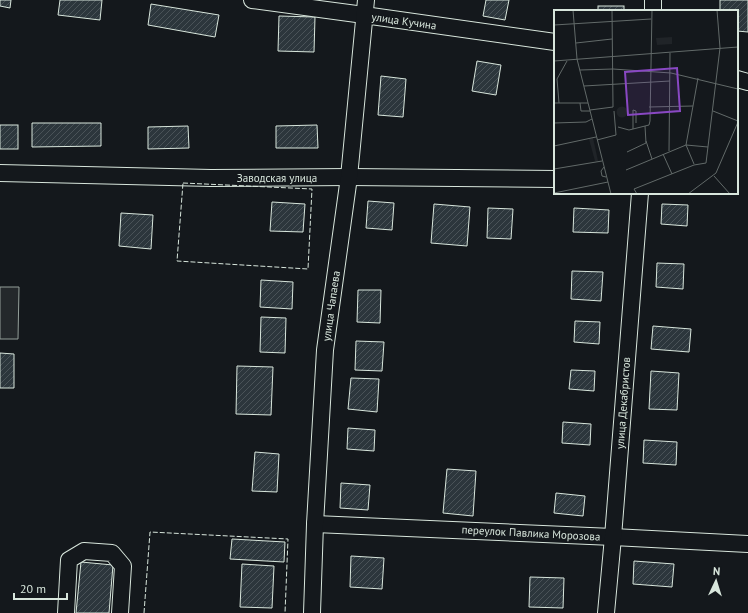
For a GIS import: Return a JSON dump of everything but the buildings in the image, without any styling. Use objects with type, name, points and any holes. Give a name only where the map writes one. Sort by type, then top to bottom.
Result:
[{"type":"street","name":"улица Кучина","points":[[252,0],[365,7],[554,42]]},
{"type":"street","name":"улица Чапаева","points":[[312,613],[315,524],[325,350],[349,177],[365,7]]},
{"type":"street","points":[[738,79],[748,82]]},
{"type":"street","name":"Заводская улица","points":[[0,173],[211,178],[349,177],[554,179]]},
{"type":"street","name":"улица Декабристов","points":[[606,613],[640,194]]},
{"type":"street","name":"переулок Павлика Морозова","points":[[315,524],[748,544]]},
{"type":"street","points":[[66,613],[69,560],[84,551],[112,553],[123,566],[120,613]]},
{"type":"shaded area","points":[[0,287],[19,287],[18,339],[0,339]]},
{"type":"fence","points":[[183,183],[312,189],[308,269],[177,261],[183,183]]},
{"type":"fence","points":[[144,613],[150,532],[288,539],[285,613]]}]
